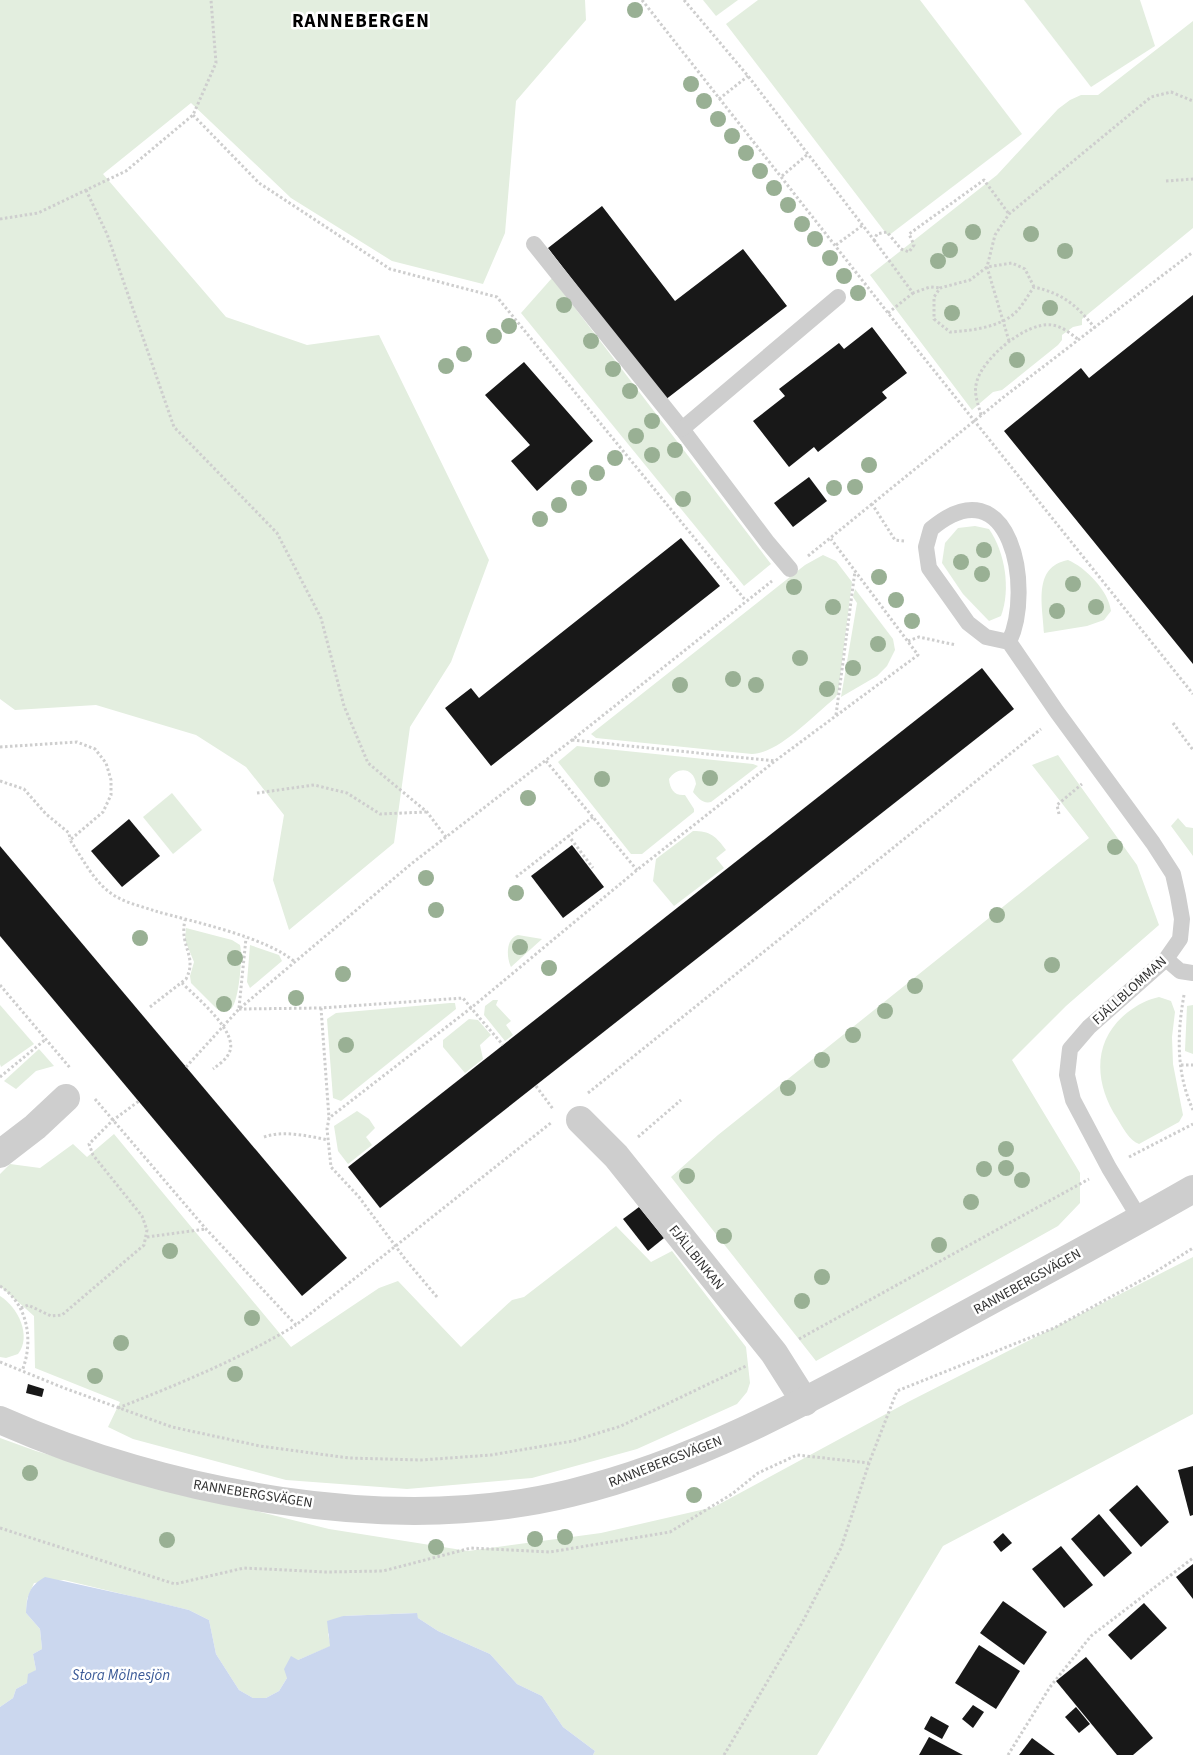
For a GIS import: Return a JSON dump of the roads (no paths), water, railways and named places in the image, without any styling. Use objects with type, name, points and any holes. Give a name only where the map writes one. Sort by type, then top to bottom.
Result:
[{"type":"street","points":[[0,1154],[77,1095]]},
{"type":"street","name":"FJÄLLBINKAN","points":[[581,1109],[616,1156],[774,1353],[805,1402]]},
{"type":"street","name":"RANNEBERGSVÄGEN","points":[[0,1420],[48,1439],[126,1465],[209,1486],[276,1499],[358,1508],[461,1510],[518,1503],[568,1494],[641,1474],[710,1446],[805,1402],[1140,1220],[1193,1189]]},
{"type":"lane","points":[[534,244],[682,429],[768,543],[790,569]]},
{"type":"lane","points":[[682,429],[838,297]]},
{"type":"lane","points":[[976,509],[992,516],[1003,527],[1011,546],[1018,580],[1018,618],[1009,642],[986,637],[968,623],[929,568],[926,547],[931,529],[956,512],[976,509]]},
{"type":"lane","name":"FJÄLLBLOMMAN","points":[[1009,642],[1056,712],[1153,843],[1173,874],[1182,919],[1180,940],[1166,959],[1089,1027],[1070,1049],[1067,1075],[1073,1100],[1108,1168],[1140,1220]]},
{"type":"lane","points":[[1166,959],[1180,971],[1191,973]]},
{"type":"water","name":"Stora Mölnesjön","points":[[45,1577],[189,1610],[209,1620],[216,1654],[239,1690],[253,1698],[266,1698],[279,1691],[287,1678],[284,1669],[291,1656],[298,1660],[330,1646],[327,1621],[343,1616],[417,1613],[418,1618],[438,1631],[490,1654],[517,1684],[542,1696],[563,1727],[595,1751],[593,1755],[0,1755],[0,1707],[13,1698],[16,1689],[27,1683],[28,1674],[36,1670],[33,1654],[42,1649],[40,1629],[26,1613],[27,1601],[32,1588]]},
{"type":"district","name":"RANNEBERGEN","points":[[361,20]]}]
